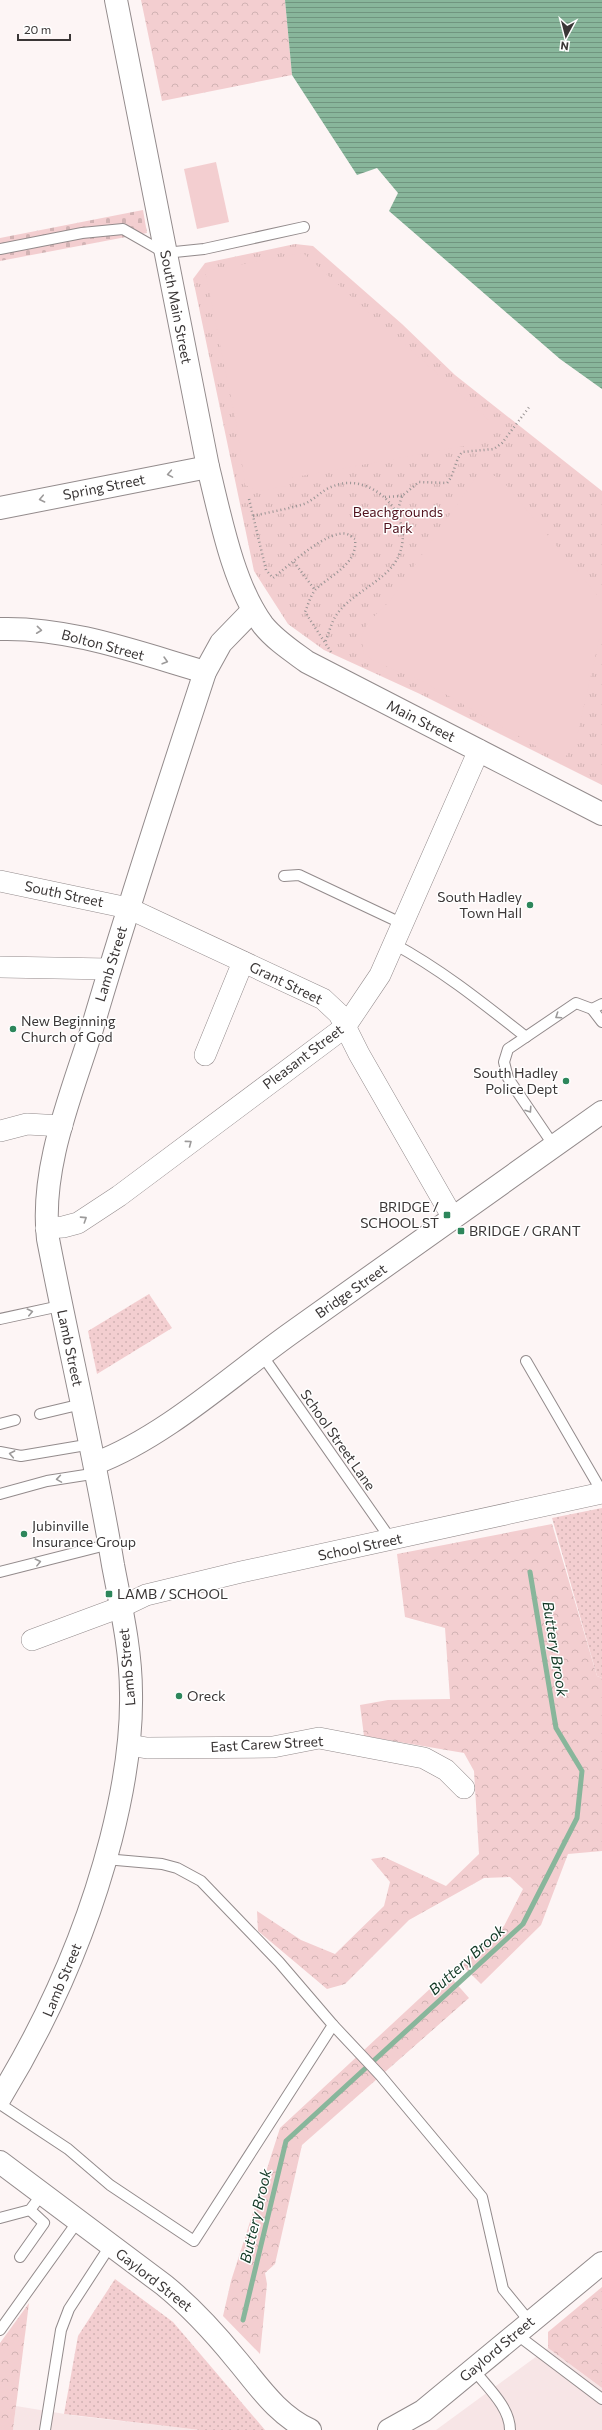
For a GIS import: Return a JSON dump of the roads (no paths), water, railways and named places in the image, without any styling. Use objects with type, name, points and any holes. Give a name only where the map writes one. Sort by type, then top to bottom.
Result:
[{"type":"main road","name":"South Main Street","points":[[116,0],[208,467],[226,537],[253,610]]},
{"type":"main road","name":"Spring Street","points":[[0,508],[208,467]]},
{"type":"main road","name":"Lamb Street","points":[[0,2098],[33,2044],[59,1990],[82,1935],[105,1859],[120,1797],[129,1745],[131,1714],[130,1672],[110,1544],[95,1460],[60,1306],[46,1228],[45,1214],[48,1185],[62,1126],[109,970],[205,672],[221,644],[253,610]]},
{"type":"main road","name":"Main Street","points":[[253,610],[276,638],[307,662],[602,814]]},
{"type":"main road","name":"Bolton Street","points":[[0,629],[42,630],[77,636],[205,672]]},
{"type":"main road","name":"Bridge Street","points":[[95,1460],[120,1454],[191,1408],[262,1355],[602,1112]]},
{"type":"main road","name":"Gaylord Street","points":[[0,2162],[36,2202],[78,2221],[164,2285],[189,2306],[226,2347],[263,2393],[289,2417],[310,2430]]},
{"type":"main road","name":"Gaylord Street","points":[[389,2430],[423,2411],[602,2263]]},
{"type":"street","name":"Pleasant Street","points":[[46,1228],[63,1227],[78,1223],[120,1196],[345,1027],[380,975],[479,750]]},
{"type":"street","name":"South Street","points":[[0,881],[128,908]]},
{"type":"street","name":"Grant Street","points":[[128,908],[323,999],[335,1008],[358,1054],[453,1218]]},
{"type":"street","points":[[204,1055],[243,962]]},
{"type":"street","points":[[0,967],[109,970]]},
{"type":"street","points":[[0,1131],[27,1124],[62,1126]]},
{"type":"street","name":"School Street","points":[[32,1640],[121,1607],[146,1595],[241,1572],[392,1541],[602,1492]]},
{"type":"street","name":"East Carew Street","points":[[129,1745],[154,1748],[273,1746],[319,1738],[424,1758],[446,1770],[464,1788]]},
{"type":"lane","points":[[0,249],[82,233],[123,229],[165,253],[204,249],[304,228]]},
{"type":"lane","points":[[284,876],[299,875],[402,924]]},
{"type":"lane","points":[[394,944],[419,957],[526,1037]]},
{"type":"lane","points":[[554,1146],[508,1078],[504,1062],[508,1049],[576,1003],[592,1009],[602,1022]]},
{"type":"lane","points":[[592,1009],[602,1004]]},
{"type":"lane","points":[[0,1319],[60,1306]]},
{"type":"lane","name":"School Street Lane","points":[[262,1355],[392,1541]]},
{"type":"lane","points":[[526,1361],[602,1492]]},
{"type":"lane","points":[[40,1414],[82,1404]]},
{"type":"lane","points":[[0,1424],[15,1420]]},
{"type":"lane","points":[[0,1452],[21,1456],[95,1460]]},
{"type":"lane","points":[[0,1494],[47,1481],[95,1460]]},
{"type":"lane","points":[[0,1572],[110,1544]]},
{"type":"lane","points":[[105,1859],[162,1864],[177,1868],[201,1881],[279,1962],[333,2025],[380,2075],[482,2197],[504,2289],[523,2328],[602,2399]]},
{"type":"lane","points":[[0,2104],[68,2149],[110,2185],[194,2241],[333,2025]]},
{"type":"lane","points":[[0,2218],[36,2202],[44,2223],[20,2257]]},
{"type":"lane","points":[[0,2330],[78,2221]]},
{"type":"lane","points":[[45,2430],[61,2330],[69,2309],[110,2246]]},
{"type":"lane","points":[[474,2370],[509,2417],[510,2430]]},
{"type":"waterway","name":"Buttery Brook","points":[[243,2320],[286,2141],[523,1924],[577,1818],[582,1771],[556,1728],[530,1572]]},
{"type":"place","name":"South Hadley Town Hall","points":[[530,905]]},
{"type":"place","name":"New Beginning Church of God","points":[[13,1029]]},
{"type":"place","name":"South Hadley Police Dept","points":[[566,1081]]},
{"type":"place","name":"BRIDGE / SCHOOL ST","points":[[447,1215]]},
{"type":"place","name":"BRIDGE / GRANT","points":[[461,1231]]},
{"type":"place","name":"Jubinville Insurance Group","points":[[24,1534]]},
{"type":"place","name":"LAMB / SCHOOL","points":[[109,1594]]},
{"type":"place","name":"Oreck","points":[[179,1696]]},
{"type":"park label","name":"Beachgrounds Park","points":[[398,520]]}]
